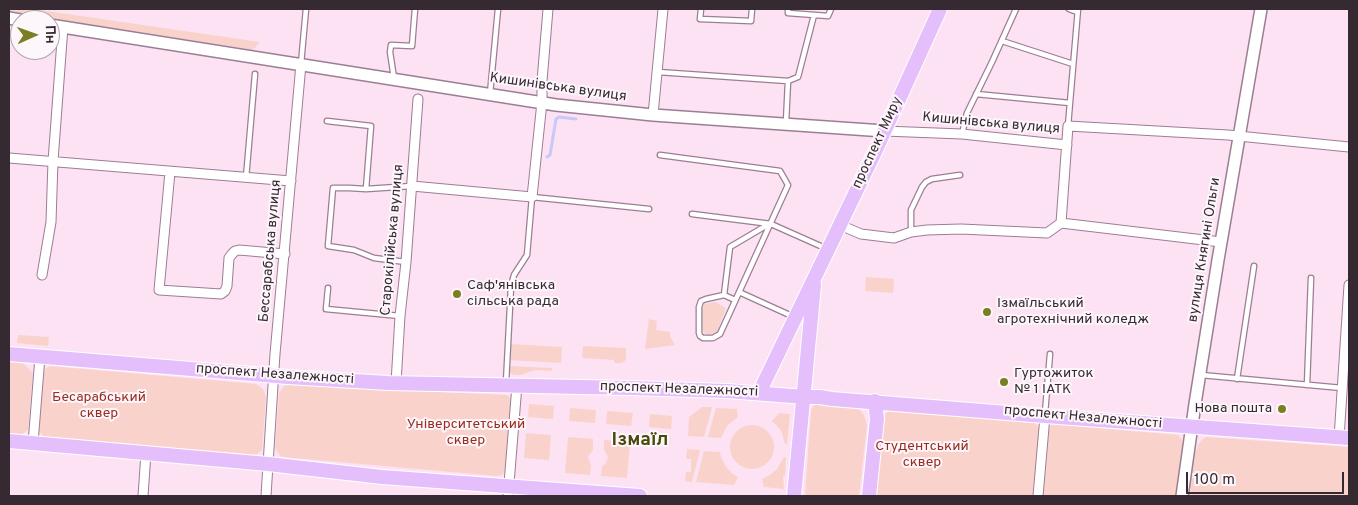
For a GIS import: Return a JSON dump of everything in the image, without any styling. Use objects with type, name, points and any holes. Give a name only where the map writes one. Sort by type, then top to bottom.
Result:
[{"type":"main road","name":"проспект Миру","points":[[759,393],[840,225],[940,9]]},
{"type":"main road","name":"проспект Миру","points":[[794,496],[815,277]]},
{"type":"main road","name":"проспект Незалежності","points":[[9,354],[274,376],[396,383],[759,393],[1344,438]]},
{"type":"main road","points":[[869,496],[877,419],[875,401]]},
{"type":"main road","points":[[9,441],[268,464],[509,491],[640,496]]},
{"type":"street","points":[[412,186],[532,197],[542,102],[548,9]]},
{"type":"street","points":[[653,115],[663,9]]},
{"type":"street","name":"вулиця Княгині Ольги","points":[[1182,496],[1221,242],[1261,9]]},
{"type":"street","name":"Кишинівська вулиця","points":[[62,27],[595,109],[653,115],[884,131],[962,134],[1067,145]]},
{"type":"street","points":[[42,275],[51,222],[62,27]]},
{"type":"street","name":"Бессарабська вулиця","points":[[266,496],[274,376],[301,64]]},
{"type":"street","name":"Старокілійська вулиця","points":[[396,383],[418,99]]},
{"type":"street","name":"Кишинівська вулиця","points":[[1068,126],[1239,136],[1349,147]]},
{"type":"street","points":[[1061,223],[1068,126]]},
{"type":"street","points":[[9,158],[291,181]]},
{"type":"street","points":[[170,172],[159,290],[221,294],[227,286],[229,258],[235,251],[285,254]]},
{"type":"street","points":[[840,225],[861,234],[894,238],[911,232],[927,230],[1047,233],[1061,223],[1221,242]]},
{"type":"street","points":[[1344,438],[1342,388],[1349,285]]},
{"type":"street","points":[[33,443],[40,356]]},
{"type":"street","points":[[509,491],[511,385]]},
{"type":"street","points":[[1038,496],[1045,416]]},
{"type":"street","points":[[143,496],[146,453]]},
{"type":"lane","name":"Бессарабська вулиця","points":[[301,64],[306,9]]},
{"type":"lane","points":[[394,79],[390,52],[391,45],[412,46],[415,9]]},
{"type":"lane","points":[[490,94],[498,9]]},
{"type":"lane","points":[[701,9],[700,19],[751,21],[752,9]]},
{"type":"lane","points":[[788,9],[788,13],[828,16],[831,9]]},
{"type":"lane","points":[[962,134],[967,113],[1016,9]]},
{"type":"lane","points":[[1068,126],[1078,10],[1069,9]]},
{"type":"lane","points":[[658,72],[788,81],[798,77],[814,15]]},
{"type":"lane","points":[[1002,41],[1073,64]]},
{"type":"lane","points":[[246,178],[255,74]]},
{"type":"lane","points":[[786,124],[788,81]]},
{"type":"lane","points":[[976,94],[1070,103]]},
{"type":"lane","points":[[327,121],[371,126],[366,189]]},
{"type":"lane","points":[[660,155],[780,171],[788,185],[720,334],[713,338],[702,338],[699,333],[699,307],[701,301],[706,298],[724,295],[735,300]]},
{"type":"lane","points":[[911,232],[911,210],[926,182],[932,179],[960,174]]},
{"type":"lane","points":[[406,262],[374,258],[354,250],[328,246],[333,188],[366,189],[412,186]]},
{"type":"lane","points":[[511,385],[511,286],[514,275],[527,255],[532,197],[649,209]]},
{"type":"lane","points":[[692,214],[771,224],[828,250]]},
{"type":"lane","points":[[724,295],[730,247],[771,224]]},
{"type":"lane","points":[[1237,379],[1254,266]]},
{"type":"lane","points":[[1307,385],[1311,278]]},
{"type":"lane","points":[[328,288],[326,309],[400,316]]},
{"type":"lane","points":[[739,292],[795,317]]},
{"type":"lane","points":[[1045,416],[1050,354]]},
{"type":"lane","points":[[1200,375],[1342,388]]},
{"type":"green space","points":[[9,9],[40,10],[10,10],[9,12]]},
{"type":"green space","points":[[60,13],[260,42],[253,50],[60,20]]},
{"type":"green space","points":[[866,277],[894,279],[893,293],[865,291]]},
{"type":"green space","points":[[715,302],[726,308],[717,332],[708,335],[704,333],[702,328],[702,309],[705,304]]},
{"type":"green space","points":[[649,319],[657,321],[656,330],[670,332],[675,345],[645,349]]},
{"type":"green space","points":[[18,335],[49,337],[48,346],[17,343]]},
{"type":"green space","points":[[510,344],[562,347],[561,363],[509,360]]},
{"type":"green space","points":[[583,346],[626,348],[626,360],[622,363],[614,363],[614,360],[582,358]]},
{"type":"green space","points":[[9,361],[23,363],[33,373],[28,430],[22,434],[9,433]]},
{"type":"green space","name":"Бесарабський сквер","points":[[50,366],[256,384],[263,389],[266,397],[262,450],[252,455],[44,437],[39,431],[44,374],[45,369]]},
{"type":"green space","points":[[509,366],[552,368],[552,371],[535,370],[514,375],[510,373]]},
{"type":"green space","name":"Університетський сквер","points":[[284,386],[507,395],[511,399],[505,471],[502,475],[497,476],[282,457],[275,447],[279,393]]},
{"type":"green space","points":[[529,404],[554,406],[553,419],[528,417]]},
{"type":"green space","points":[[816,404],[852,407],[860,410],[864,415],[867,425],[859,496],[805,496],[811,410]]},
{"type":"green space","points":[[702,407],[712,407],[704,437],[688,436],[689,417]]},
{"type":"green space","points":[[570,408],[596,410],[595,423],[569,421]]},
{"type":"green space","points":[[716,408],[737,409],[738,417],[727,426],[721,438],[708,437]]},
{"type":"green space","name":"Студентський сквер","points":[[892,410],[1035,423],[1039,428],[1039,432],[1034,496],[874,496],[879,418]]},
{"type":"green space","points":[[607,411],[633,413],[631,426],[606,424]]},
{"type":"green space","points":[[779,413],[790,414],[787,444],[785,444],[780,429],[772,421]]},
{"type":"green space","points":[[650,414],[672,416],[671,429],[649,427]]},
{"type":"green space","points":[[748,425],[756,425],[768,431],[774,447],[768,463],[756,469],[748,469],[736,463],[730,451],[730,443],[736,431]]},
{"type":"green space","points":[[1051,425],[1178,435],[1182,440],[1183,446],[1175,496],[1043,496],[1049,430]]},
{"type":"green space","points":[[526,433],[551,435],[549,460],[524,458]]},
{"type":"green space","points":[[568,437],[593,439],[593,450],[588,457],[591,465],[590,475],[565,473]]},
{"type":"green space","points":[[1206,437],[1349,447],[1349,496],[1188,496],[1195,454],[1198,445]]},
{"type":"green space","points":[[604,440],[630,442],[627,478],[601,476],[602,466],[606,463],[608,457],[604,450]]},
{"type":"green space","points":[[687,449],[700,450],[692,482],[685,481],[686,472],[691,472],[691,459],[686,459]]},
{"type":"green space","points":[[704,451],[720,452],[726,467],[738,477],[734,485],[696,482]]},
{"type":"green space","points":[[784,457],[786,457],[785,476],[783,476],[784,489],[764,487],[762,479],[777,469]]},
{"type":"waterway","points":[[547,157],[550,155],[556,119],[559,117],[576,119]]},
{"type":"place","name":"Саф'янівська сільська рада","points":[[457,294]]},
{"type":"place","name":"Ізмаїльський агротехнічний коледж","points":[[987,312]]},
{"type":"place","name":"Гуртожиток № 1 ІАТК","points":[[1004,382]]},
{"type":"place","name":"Нова пошта","points":[[1282,409]]},
{"type":"district","name":"Ізмаїл","points":[[640,441]]}]
